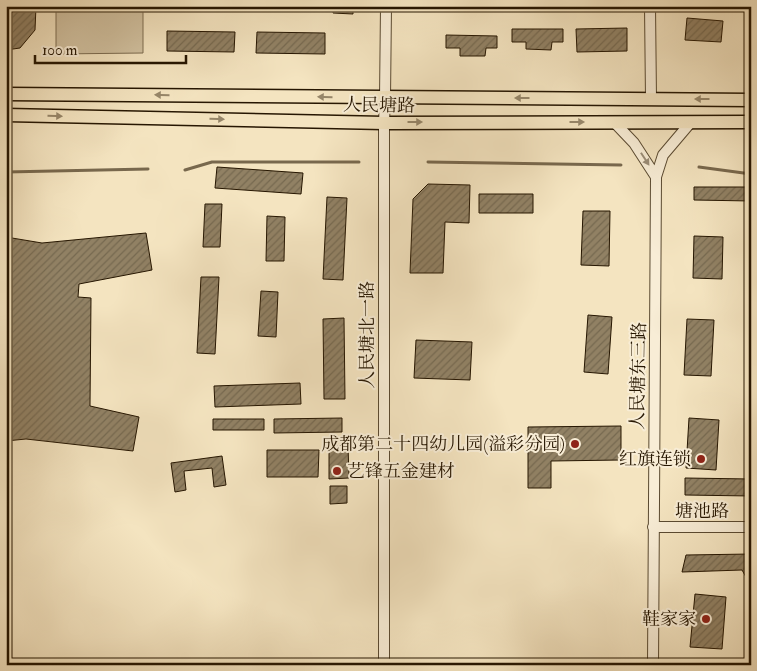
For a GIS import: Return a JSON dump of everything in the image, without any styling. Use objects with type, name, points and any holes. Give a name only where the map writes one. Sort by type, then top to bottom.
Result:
[{"type":"main road","name":"人民塘路","points":[[6,94],[751,100]]},
{"type":"main road","name":"人民塘路","points":[[6,115],[384,122],[751,122]]},
{"type":"street","name":"人民塘北一路","points":[[384,665],[384,122],[386,6]]},
{"type":"street","points":[[650,6],[651,99]]},
{"type":"street","points":[[614,122],[634,143],[656,177]]},
{"type":"street","name":"人民塘东三路","points":[[653,665],[656,177],[663,155],[691,122]]},
{"type":"street","name":"塘池路","points":[[653,528],[751,527]]},
{"type":"shaded area","points":[[56,6],[143,6],[143,53],[56,54]]},
{"type":"building","points":[[6,6],[36,6],[35,30],[20,48],[6,50]]},
{"type":"building","points":[[334,6],[353,6],[353,14],[333,13]]},
{"type":"building","points":[[746,12],[751,12],[751,40],[746,40]]},
{"type":"building","points":[[687,18],[723,21],[721,42],[685,40]]},
{"type":"building","points":[[627,28],[627,51],[577,52],[576,29]]},
{"type":"building","points":[[512,29],[563,29],[563,42],[552,42],[551,50],[526,49],[526,42],[512,42]]},
{"type":"building","points":[[167,31],[235,32],[234,52],[167,51]]},
{"type":"building","points":[[257,32],[325,33],[325,54],[256,53]]},
{"type":"building","points":[[446,35],[497,36],[497,48],[486,48],[485,56],[460,56],[460,48],[446,48]]},
{"type":"building","points":[[217,167],[303,173],[301,194],[215,188]]},
{"type":"building","points":[[428,184],[470,185],[469,223],[445,222],[443,273],[410,273],[413,199]]},
{"type":"building","points":[[694,187],[751,187],[751,201],[694,200]]},
{"type":"building","points":[[479,194],[533,194],[533,213],[479,213]]},
{"type":"building","points":[[327,197],[347,198],[343,280],[323,279]]},
{"type":"building","points":[[205,204],[222,204],[220,247],[203,247]]},
{"type":"building","points":[[583,211],[610,211],[609,266],[581,265]]},
{"type":"building","points":[[267,216],[285,217],[284,261],[266,261]]},
{"type":"building","points":[[146,233],[152,270],[79,284],[78,297],[91,298],[90,406],[139,417],[133,451],[26,439],[6,441],[6,237],[42,243]]},
{"type":"building","points":[[694,236],[723,237],[722,279],[693,278]]},
{"type":"building","points":[[201,277],[219,277],[215,354],[197,353]]},
{"type":"building","points":[[261,291],[278,292],[276,337],[258,336]]},
{"type":"building","points":[[588,315],[612,317],[608,374],[584,372]]},
{"type":"building","points":[[344,318],[345,399],[324,399],[323,319]]},
{"type":"building","points":[[687,319],[714,320],[711,376],[684,375]]},
{"type":"building","points":[[416,340],[472,342],[470,380],[414,378]]},
{"type":"building","points":[[300,383],[301,404],[215,407],[214,386]]},
{"type":"building","points":[[342,418],[342,432],[274,433],[274,419]]},
{"type":"building","points":[[689,418],[719,420],[716,470],[686,468]]},
{"type":"building","points":[[213,419],[264,419],[264,430],[213,430]]},
{"type":"building","name":"成都第二十四幼儿园(溢彩分园)","points":[[621,426],[621,460],[551,461],[551,488],[528,488],[528,427]]},
{"type":"building","points":[[348,445],[349,478],[329,479],[329,446]]},
{"type":"building","points":[[267,450],[319,450],[318,477],[267,477]]},
{"type":"building","points":[[222,456],[226,485],[214,487],[212,468],[184,471],[186,490],[175,492],[171,463]]},
{"type":"building","points":[[685,478],[751,479],[751,496],[685,495]]},
{"type":"building","points":[[330,486],[347,486],[347,503],[330,504]]},
{"type":"building","points":[[751,554],[751,586],[742,570],[682,572],[686,555]]},
{"type":"building","points":[[695,594],[726,597],[722,649],[690,647]]},
{"type":"waterway","points":[[185,170],[212,162],[359,162]]},
{"type":"waterway","points":[[428,162],[621,165]]},
{"type":"waterway","points":[[699,167],[751,174]]},
{"type":"waterway","points":[[6,172],[148,169]]},
{"type":"place","name":"成都第二十四幼儿园(溢彩分园)","points":[[575,444]]},
{"type":"place","name":"红旗连锁","points":[[701,459]]},
{"type":"place","name":"艺锋五金建材","points":[[337,471]]},
{"type":"place","name":"鞋家家","points":[[706,619]]}]
